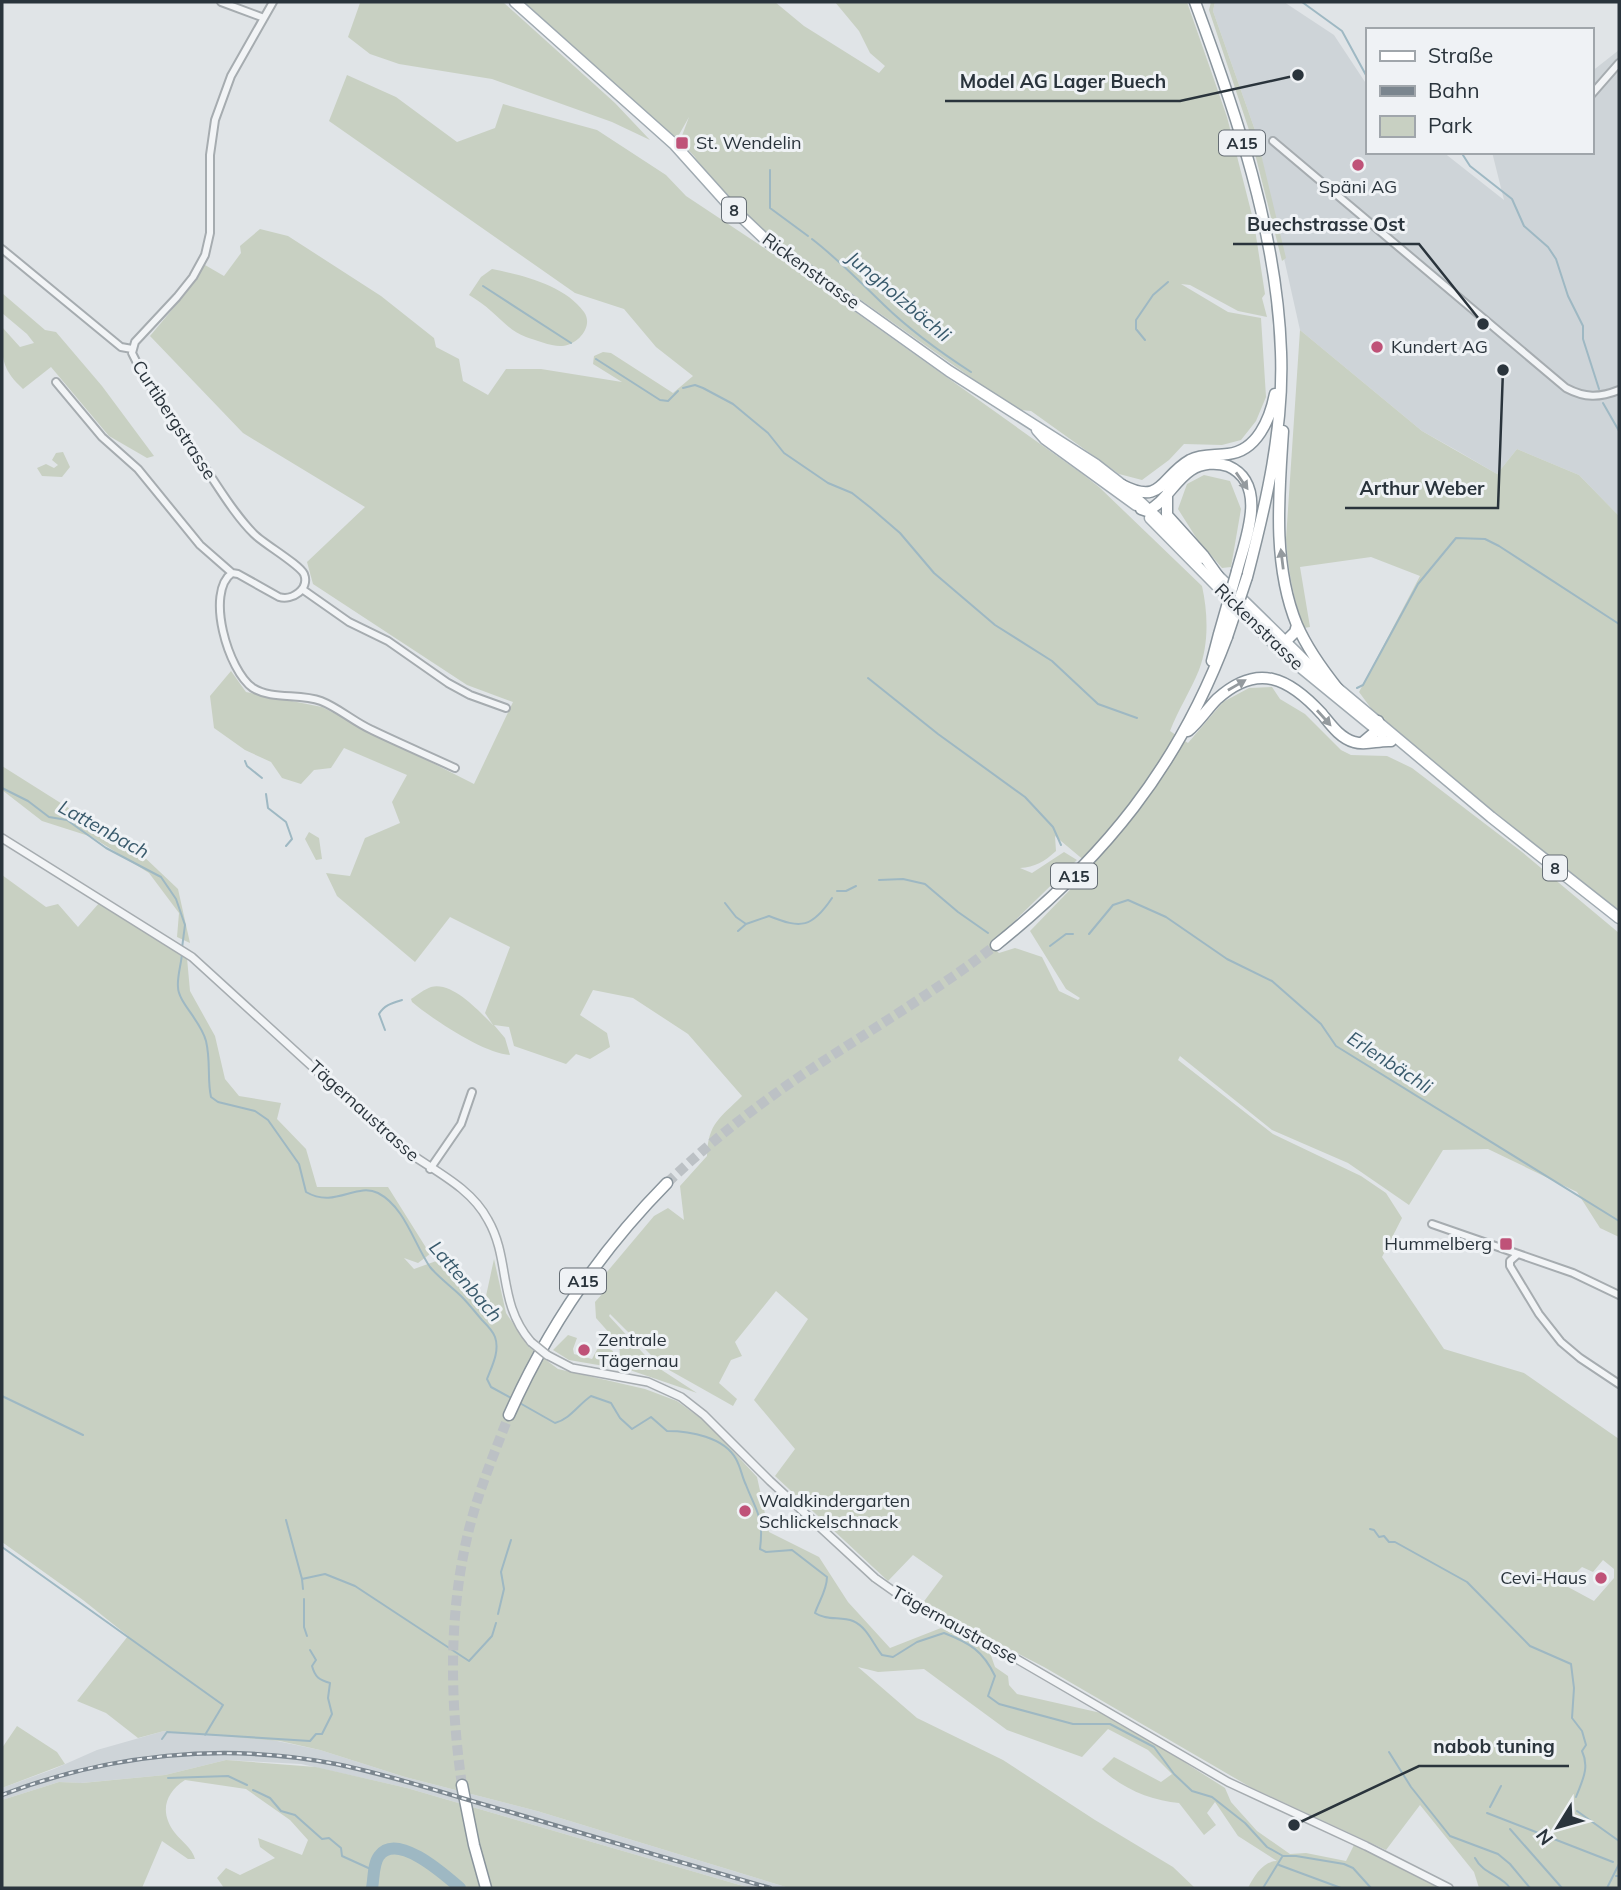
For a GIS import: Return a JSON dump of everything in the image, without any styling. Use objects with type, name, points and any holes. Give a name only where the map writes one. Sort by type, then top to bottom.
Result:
[{"type":"main road","name":"Rickenstrasse","points":[[514,2],[674,144],[722,198],[767,241],[950,371],[1122,485],[1277,641],[1338,689],[1391,741],[1457,794],[1491,817]]},
{"type":"main road","name":"A15","points":[[996,945],[1059,891],[1101,847],[1141,798],[1181,739],[1209,682],[1223,636],[1247,577],[1269,482],[1277,435],[1280,393],[1278,312],[1262,219],[1234,117],[1195,2]]},
{"type":"main road","points":[[1122,485],[1146,494],[1197,457],[1233,453],[1252,442],[1270,414],[1281,369]]},
{"type":"main road","points":[[1280,393],[1284,410],[1280,540],[1286,588],[1297,625],[1311,652],[1338,689]]},
{"type":"main road","name":"Rickenstrasse","points":[[1036,428],[1045,439],[1147,511],[1218,576],[1277,641],[1283,653],[1619,918]]},
{"type":"main road","points":[[1147,511],[1190,471],[1207,464],[1226,466],[1244,479],[1251,497],[1252,510],[1223,636]]},
{"type":"main road","points":[[1147,511],[1166,482]]},
{"type":"main road","points":[[1167,494],[1167,516],[1203,555],[1218,576]]},
{"type":"main road","points":[[1277,641],[1291,637],[1297,625]]},
{"type":"main road","points":[[1181,739],[1227,691],[1248,679],[1262,677],[1274,678],[1290,686],[1309,701],[1340,735],[1351,742],[1391,741]]},
{"type":"main road","points":[[1361,743],[1370,738],[1377,725]]},
{"type":"main road","name":"A15","points":[[511,1411],[543,1346],[576,1290],[622,1231],[667,1183]]},
{"type":"main road","points":[[462,1785],[486,1888]]},
{"type":"street","points":[[221,2],[264,18]]},
{"type":"street","name":"Curtibergstrasse","points":[[274,2],[232,76],[215,120],[210,155],[210,233],[205,255],[193,277],[135,341],[133,358],[238,516],[270,548],[301,570],[305,581],[302,589],[349,622],[388,641],[448,683],[470,695],[506,708]]},
{"type":"street","points":[[1593,93],[1619,63]]},
{"type":"street","points":[[1273,141],[1566,388],[1578,395],[1589,397],[1619,390]]},
{"type":"street","points":[[2,249],[121,347],[132,349]]},
{"type":"street","points":[[56,382],[102,437],[138,469],[200,545],[232,573],[282,599],[292,597],[302,589]]},
{"type":"street","points":[[232,573],[222,583],[220,590],[225,641],[235,666],[249,685],[263,692],[320,701],[369,729],[455,768]]},
{"type":"street","name":"Tägernaustrasse","points":[[2,838],[189,955],[397,1144],[465,1192],[488,1219],[497,1242],[512,1312],[531,1342],[547,1355],[572,1368],[648,1382],[681,1397],[705,1415],[770,1481],[875,1578],[916,1607],[1015,1658],[1228,1782],[1449,1888]]},
{"type":"street","points":[[430,1169],[456,1133],[472,1092]]},
{"type":"street","points":[[1433,1224],[1573,1273],[1619,1294]]},
{"type":"street","points":[[1518,1254],[1510,1261],[1510,1266],[1552,1331],[1568,1349],[1619,1384]]},
{"type":"shaded area","points":[[1215,2],[1284,2],[1334,35],[1366,83],[1366,154],[1446,154],[1504,200],[1492,154],[1593,154],[1593,70],[1619,50],[1619,516],[1579,475],[1517,449],[1497,474],[1422,431],[1300,330],[1256,133],[1213,11]]},
{"type":"shaded area","points":[[164,1731],[258,1737],[320,1750],[405,1777],[537,1811],[789,1888],[750,1888],[407,1788],[301,1764],[226,1760],[165,1775],[81,1783],[59,1782],[2,1800],[2,1788],[97,1750]]},
{"type":"green space","points":[[357,2],[503,2],[615,103],[650,140],[612,122],[492,79],[399,64],[370,54],[348,37],[360,3]]},
{"type":"green space","points":[[517,2],[775,2],[804,26],[879,73],[885,66],[870,53],[859,31],[835,2],[1187,2],[1227,117],[1254,223],[1265,294],[1262,298],[1267,317],[1238,311],[1190,285],[1181,284],[1228,312],[1261,318],[1266,397],[1256,421],[1241,440],[1222,445],[1184,444],[1169,460],[1142,480],[1119,474],[1031,411],[1010,405],[770,236],[731,201],[680,141],[689,117],[676,140]]},
{"type":"green space","points":[[1211,2],[1215,2],[1213,11],[1256,133],[1286,258],[1282,261],[1249,130],[1209,10]]},
{"type":"green space","points":[[347,75],[396,97],[457,142],[495,128],[503,104],[597,130],[666,175],[686,196],[778,257],[1081,473],[1202,586],[1206,618],[1205,650],[1199,670],[1170,731],[1188,743],[1223,702],[1249,688],[1272,687],[1280,699],[1305,714],[1341,750],[1351,755],[1387,756],[1412,768],[1522,852],[1619,933],[1619,1237],[1600,1228],[1577,1192],[1488,1149],[1443,1150],[1409,1205],[1348,1163],[1272,1130],[1180,1056],[1178,1060],[1273,1134],[1361,1176],[1386,1193],[1402,1218],[1382,1257],[1444,1349],[1524,1373],[1619,1439],[1619,1888],[1479,1888],[1474,1872],[1420,1805],[1386,1850],[1252,1788],[1044,1667],[922,1604],[943,1576],[913,1555],[888,1581],[775,1476],[795,1449],[754,1400],[808,1319],[776,1291],[735,1342],[742,1356],[731,1360],[719,1383],[737,1399],[733,1406],[662,1366],[610,1314],[654,1365],[697,1393],[621,1367],[619,1344],[596,1318],[595,1302],[603,1293],[596,1285],[654,1216],[668,1208],[684,1220],[680,1186],[707,1156],[710,1136],[717,1122],[742,1096],[688,1034],[633,998],[593,990],[580,1015],[607,1033],[610,1047],[590,1059],[576,1054],[566,1064],[514,1046],[509,1027],[494,1025],[505,1038],[510,1055],[487,1049],[445,1026],[412,1002],[411,999],[431,987],[448,988],[465,998],[493,1025],[485,1013],[510,947],[450,917],[415,962],[337,896],[326,873],[350,876],[365,838],[400,823],[392,802],[407,775],[344,748],[331,768],[314,770],[301,784],[282,778],[271,762],[245,750],[214,728],[210,696],[231,671],[246,692],[322,707],[474,784],[513,702],[467,685],[313,584],[307,562],[365,507],[243,433],[150,336],[186,293],[205,265],[224,276],[241,253],[240,246],[260,229],[288,236],[381,296],[434,338],[436,347],[459,359],[463,381],[488,395],[506,369],[541,369],[622,382],[593,364],[594,356],[603,352],[611,353],[673,393],[693,376],[656,347],[624,309],[575,293],[329,121]],"holes":[[[1055,836],[1092,867],[1030,931],[1066,989],[1080,998],[1078,1000],[1059,991],[1042,957],[1015,948],[999,953],[990,945],[1077,860],[1064,852],[1032,873],[1020,868],[1039,863],[1056,851]],[[1603,1560],[1614,1569],[1614,1578],[1594,1601],[1544,1574],[1565,1583],[1582,1567],[1593,1572]]]},
{"type":"green space","points":[[492,269],[529,278],[566,295],[587,317],[583,334],[568,345],[558,346],[526,337],[511,329],[469,295],[481,277]]},
{"type":"green space","points":[[2,293],[45,330],[56,332],[102,386],[154,456],[147,458],[109,436],[51,367],[23,389],[15,381],[4,361],[2,327],[20,347],[34,343],[2,313]]},
{"type":"green space","points":[[1300,330],[1422,431],[1497,474],[1517,449],[1579,475],[1619,516],[1619,914],[1503,822],[1376,715],[1359,692],[1420,576],[1371,557],[1300,567],[1310,627],[1304,628],[1292,584],[1286,539]]},
{"type":"green space","points":[[63,452],[70,467],[62,477],[42,476],[37,468],[46,464],[54,468],[58,465],[52,460],[56,453]]},
{"type":"green space","points":[[1204,475],[1230,481],[1241,509],[1231,567],[1222,568],[1197,539],[1178,509],[1187,484]]},
{"type":"green space","points":[[2,766],[140,853],[178,889],[190,943],[177,937],[179,913],[149,873],[92,837],[42,821],[2,790]]},
{"type":"green space","points":[[309,832],[319,838],[322,859],[316,860],[305,839]]},
{"type":"green space","points":[[2,875],[46,907],[58,904],[78,927],[100,902],[187,958],[190,991],[215,1036],[225,1079],[239,1096],[281,1103],[277,1119],[306,1149],[317,1187],[388,1187],[430,1254],[418,1263],[404,1258],[414,1269],[439,1260],[486,1296],[494,1259],[506,1313],[529,1347],[558,1369],[645,1389],[677,1401],[707,1423],[757,1477],[769,1532],[819,1557],[848,1602],[890,1648],[941,1628],[989,1650],[995,1667],[1008,1676],[1009,1685],[1017,1694],[1110,1715],[1225,1788],[1231,1802],[1257,1831],[1290,1854],[1306,1853],[1346,1861],[1355,1843],[1439,1886],[1438,1888],[1248,1888],[1263,1866],[1277,1861],[1238,1836],[1215,1802],[1207,1813],[1216,1825],[1204,1835],[1179,1803],[1158,1800],[1138,1792],[1118,1782],[1102,1769],[1114,1757],[1161,1782],[1172,1774],[1148,1750],[1108,1729],[1082,1757],[1007,1730],[924,1669],[878,1672],[858,1667],[917,1718],[1003,1760],[1173,1867],[1195,1888],[789,1888],[537,1811],[405,1777],[320,1750],[280,1741],[164,1731],[138,1738],[106,1713],[77,1701],[128,1636],[2,1542]]},
{"type":"green space","points":[[568,1335],[577,1338],[574,1354],[592,1359],[600,1344],[613,1351],[610,1367],[569,1360],[553,1350]]},
{"type":"green space","points":[[17,1726],[57,1752],[65,1764],[2,1788],[2,1748]]},
{"type":"green space","points":[[226,1760],[316,1767],[407,1788],[750,1888],[224,1888],[217,1878],[226,1868],[240,1875],[275,1858],[260,1847],[258,1838],[302,1855],[308,1840],[290,1820],[246,1789],[185,1780],[173,1791],[166,1803],[167,1818],[195,1859],[188,1859],[162,1841],[142,1888],[2,1888],[2,1800],[59,1782],[82,1783],[165,1775]]},
{"type":"waterway","points":[[1302,2],[1342,31],[1366,75]]},
{"type":"waterway","points":[[1462,154],[1470,166],[1512,199],[1524,226],[1548,247],[1556,259],[1568,296],[1583,326],[1583,339],[1599,389]]},
{"type":"waterway","name":"Jungholzbächli","points":[[770,170],[770,208],[808,236]]},
{"type":"waterway","name":"Jungholzbächli","points":[[812,239],[904,323],[971,372]]},
{"type":"waterway","points":[[1145,340],[1136,329],[1136,320],[1153,295],[1168,282]]},
{"type":"waterway","points":[[483,286],[571,343]]},
{"type":"waterway","points":[[596,359],[660,400],[668,401],[678,391]]},
{"type":"waterway","points":[[683,388],[695,385],[733,404],[768,433],[784,453],[828,483],[852,493],[871,508],[900,533],[934,573],[995,625],[1052,661],[1098,704],[1137,718]]},
{"type":"waterway","points":[[1603,403],[1619,431]]},
{"type":"waterway","points":[[1357,688],[1363,685],[1418,584],[1456,538],[1485,539],[1499,546],[1619,624]]},
{"type":"waterway","points":[[868,678],[938,734],[1025,797],[1053,827],[1061,845]]},
{"type":"waterway","points":[[245,761],[247,766],[262,778]]},
{"type":"waterway","name":"Lattenbach","points":[[2,788],[28,801],[49,817],[67,820],[106,848],[161,877],[176,899],[185,925],[182,948]]},
{"type":"waterway","points":[[266,794],[268,808],[286,822],[292,839],[286,846]]},
{"type":"waterway","points":[[879,880],[903,879],[925,884],[988,933]]},
{"type":"waterway","points":[[837,891],[846,891],[856,886]]},
{"type":"waterway","points":[[738,931],[746,924],[769,916],[790,923],[805,923],[818,915],[832,898]]},
{"type":"waterway","name":"Erlenbächli","points":[[1089,934],[1113,905],[1128,900],[1166,917],[1227,959],[1272,981],[1321,1024],[1336,1046],[1619,1221]]},
{"type":"waterway","points":[[725,903],[736,917],[746,924]]},
{"type":"waterway","points":[[1050,946],[1066,934],[1073,934]]},
{"type":"waterway","name":"Lattenbach","points":[[182,954],[179,993],[200,1026],[206,1041],[211,1097],[218,1102],[255,1111],[268,1120],[299,1164],[306,1192],[326,1198],[370,1190],[387,1199],[402,1217],[430,1267],[464,1299],[493,1333],[496,1353],[487,1379],[491,1387],[513,1399]]},
{"type":"waterway","points":[[385,1030],[379,1014],[386,1006],[402,1000]]},
{"type":"waterway","points":[[2,1396],[83,1435]]},
{"type":"waterway","name":"Lattenbach","points":[[518,1402],[555,1423],[570,1415],[591,1396],[611,1403],[620,1418],[632,1429],[651,1417],[667,1431],[686,1432],[715,1440],[731,1451],[739,1466],[759,1516],[760,1549],[766,1552],[792,1550],[827,1577],[815,1613],[858,1624],[882,1655],[893,1657],[917,1642],[944,1633],[961,1640],[975,1649],[990,1667],[995,1676],[988,1696],[999,1704],[1073,1724],[1110,1724],[1154,1747],[1174,1774],[1192,1791],[1212,1797],[1245,1823],[1267,1847],[1283,1856],[1344,1864],[1353,1868],[1371,1888]]},
{"type":"waterway","points":[[286,1520],[303,1589]]},
{"type":"waterway","points":[[1370,1529],[1379,1537],[1384,1536],[1389,1542],[1395,1542],[1467,1582],[1530,1646],[1571,1664],[1574,1688],[1572,1718],[1582,1731],[1586,1745],[1582,1751],[1584,1774],[1576,1797]]},
{"type":"waterway","points":[[498,1614],[504,1589],[501,1572],[511,1540]]},
{"type":"waterway","points":[[2,1547],[223,1705],[205,1735]]},
{"type":"waterway","points":[[302,1579],[325,1574],[355,1586],[469,1661],[492,1636],[496,1623]]},
{"type":"waterway","points":[[304,1599],[304,1627],[307,1636]]},
{"type":"waterway","points":[[162,1739],[167,1732],[310,1741],[316,1734],[322,1734],[332,1714],[328,1698],[330,1683],[316,1675],[312,1666],[316,1660],[310,1650]]},
{"type":"waterway","points":[[1389,1752],[1411,1787],[1450,1836],[1498,1854],[1530,1888]]},
{"type":"waterway","points":[[168,1778],[228,1776],[247,1785]]},
{"type":"waterway","points":[[1490,1807],[1501,1786]]},
{"type":"waterway","points":[[253,1790],[270,1798],[281,1811],[295,1815],[322,1839],[329,1838],[341,1848],[342,1856],[375,1871]]},
{"type":"waterway","points":[[1577,1811],[1619,1841]]},
{"type":"waterway","points":[[1487,1813],[1613,1862]]},
{"type":"waterway","points":[[1510,1829],[1562,1888]]},
{"type":"waterway","points":[[372,1888],[377,1859],[387,1850],[397,1849],[421,1858],[460,1888]]},
{"type":"waterway","points":[[1263,1888],[1282,1857]]},
{"type":"waterway","points":[[1475,1858],[1483,1868],[1510,1888]]},
{"type":"waterway","points":[[1607,1888],[1619,1864]]},
{"type":"waterway","points":[[1279,1865],[1341,1888]]},
{"type":"tunnel","points":[[667,1183],[769,1098],[926,995],[996,945]]},
{"type":"tunnel","points":[[462,1785],[454,1712],[456,1602],[469,1530],[482,1485],[509,1415]]},
{"type":"railway","points":[[2,1795],[42,1781],[125,1761],[209,1753],[294,1757],[402,1780],[770,1888]]},
{"type":"place","name":"Model AG Lager Buech","points":[[1298,75]]},
{"type":"place","name":"St. Wendelin","points":[[682,143]]},
{"type":"place","name":"Späni AG","points":[[1358,165]]},
{"type":"place","name":"Buechstrasse Ost","points":[[1483,324]]},
{"type":"place","name":"Kundert AG","points":[[1377,347]]},
{"type":"place","name":"Arthur Weber","points":[[1503,370]]},
{"type":"place","name":"Hummelberg","points":[[1506,1244]]},
{"type":"place","name":"Zentrale Tägernau","points":[[584,1350]]},
{"type":"place","name":"Waldkindergarten Schlickelschnack","points":[[745,1511]]},
{"type":"place","name":"Cevi-Haus","points":[[1601,1578]]},
{"type":"place","name":"nabob tuning","points":[[1294,1825]]}]
